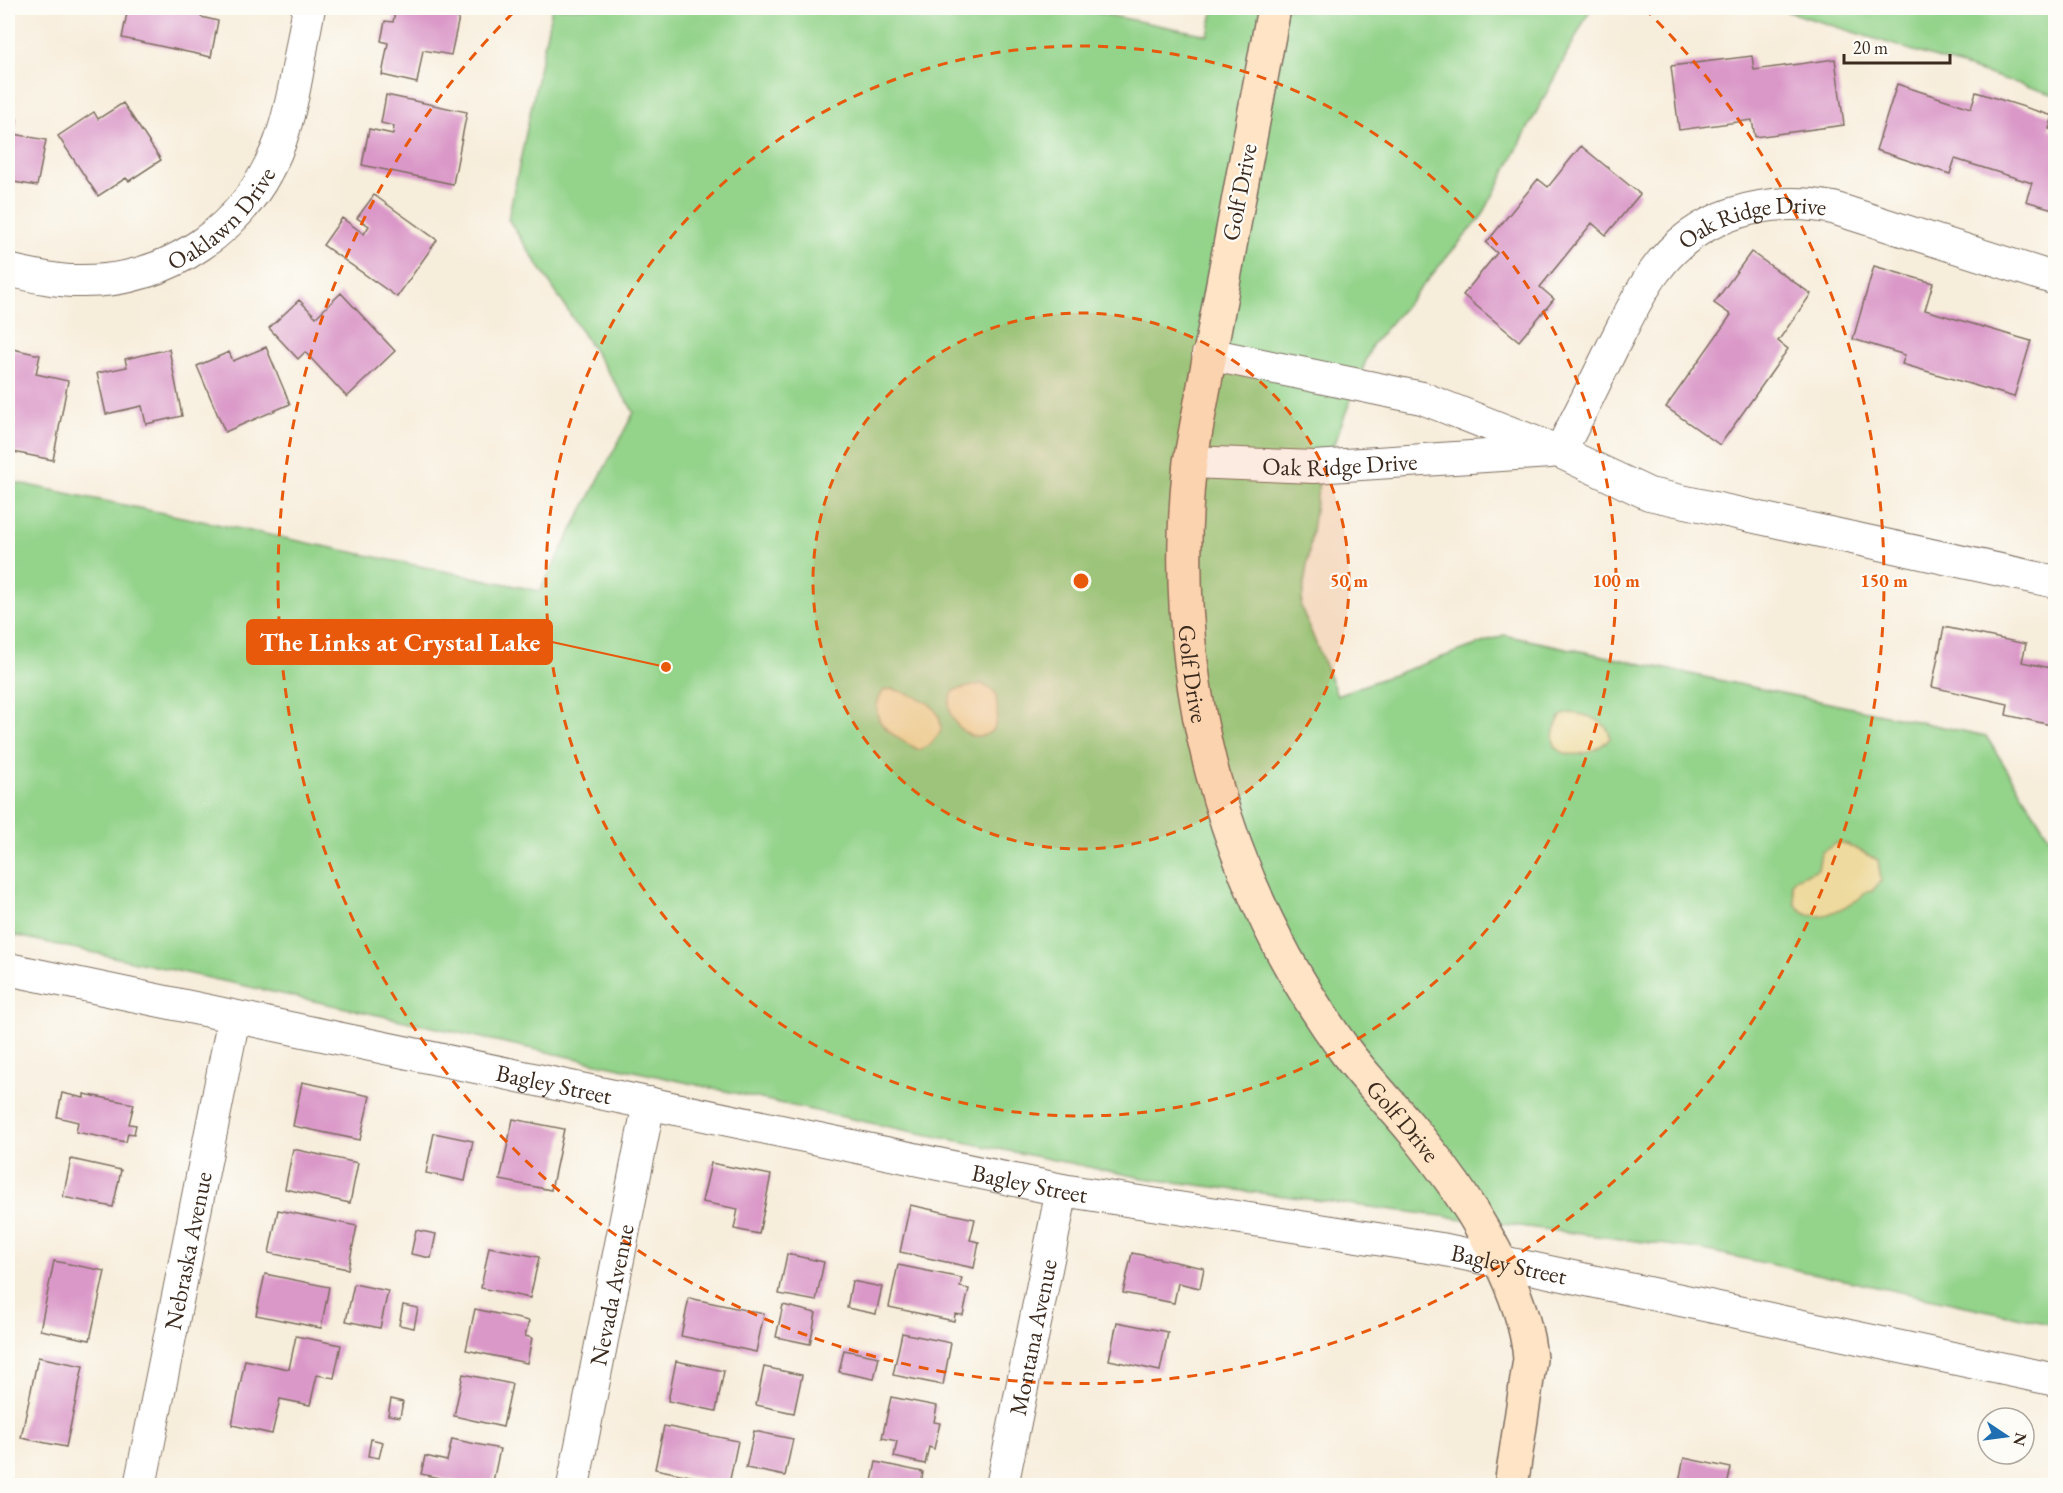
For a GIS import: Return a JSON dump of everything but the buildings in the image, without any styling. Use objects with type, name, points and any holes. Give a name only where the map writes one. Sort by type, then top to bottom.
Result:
[{"type":"street","name":"Oaklawn Drive","points":[[8,270],[72,281],[123,278],[165,266],[197,249],[216,234],[239,212],[272,162],[287,119],[309,8]]},
{"type":"street","name":"Golf Drive","points":[[1275,8],[1208,354],[1190,462],[1186,503],[1184,582],[1192,676],[1205,749],[1240,862],[1271,930],[1317,1010],[1361,1072],[1414,1132],[1468,1204],[1498,1262],[1523,1320],[1530,1359],[1511,1485]]},
{"type":"street","name":"Oak Ridge Drive","points":[[1560,452],[1629,316],[1655,271],[1681,242],[1700,228],[1741,211],[1796,202],[1833,208],[2055,279]]},
{"type":"street","name":"Oak Ridge Drive","points":[[1208,354],[1422,398],[1560,452],[1649,494],[2055,582]]},
{"type":"street","name":"Oak Ridge Drive","points":[[1190,462],[1314,467],[1560,452]]},
{"type":"street","name":"Bagley Street","points":[[8,969],[1062,1190],[1441,1249],[2055,1380]]},
{"type":"street","name":"Nebraska Avenue","points":[[140,1485],[234,1017]]},
{"type":"street","name":"Nevada Avenue","points":[[573,1485],[649,1103]]},
{"type":"street","name":"Montana Avenue","points":[[1002,1485],[1062,1190]]},
{"type":"green space","points":[[552,8],[1073,8],[1208,35],[1214,8],[1591,8],[1482,216],[1372,345],[1319,482],[1301,607],[1337,695],[1504,635],[1986,736],[2055,846],[2055,1325],[1699,1249],[1143,1178],[889,1127],[8,934],[8,481],[540,591],[634,412],[508,219]]},
{"type":"green space","points":[[1776,8],[2055,8],[2055,95]]},
{"type":"sand","points":[[982,684],[995,692],[996,723],[988,733],[971,736],[955,722],[949,703],[955,690]]},
{"type":"sand","points":[[893,689],[919,698],[937,713],[941,731],[930,745],[919,750],[891,733],[879,719],[878,701],[884,690]]},
{"type":"sand","points":[[1569,713],[1601,722],[1609,732],[1610,738],[1588,752],[1566,753],[1558,749],[1554,741],[1554,730],[1561,716]]},
{"type":"sand","points":[[1836,843],[1847,844],[1878,860],[1881,881],[1872,891],[1864,893],[1857,900],[1834,912],[1821,916],[1808,914],[1795,904],[1792,883],[1795,879],[1818,869],[1821,853]]},
{"type":"place","name":"The Links at Crystal Lake","points":[[666,667]]}]
